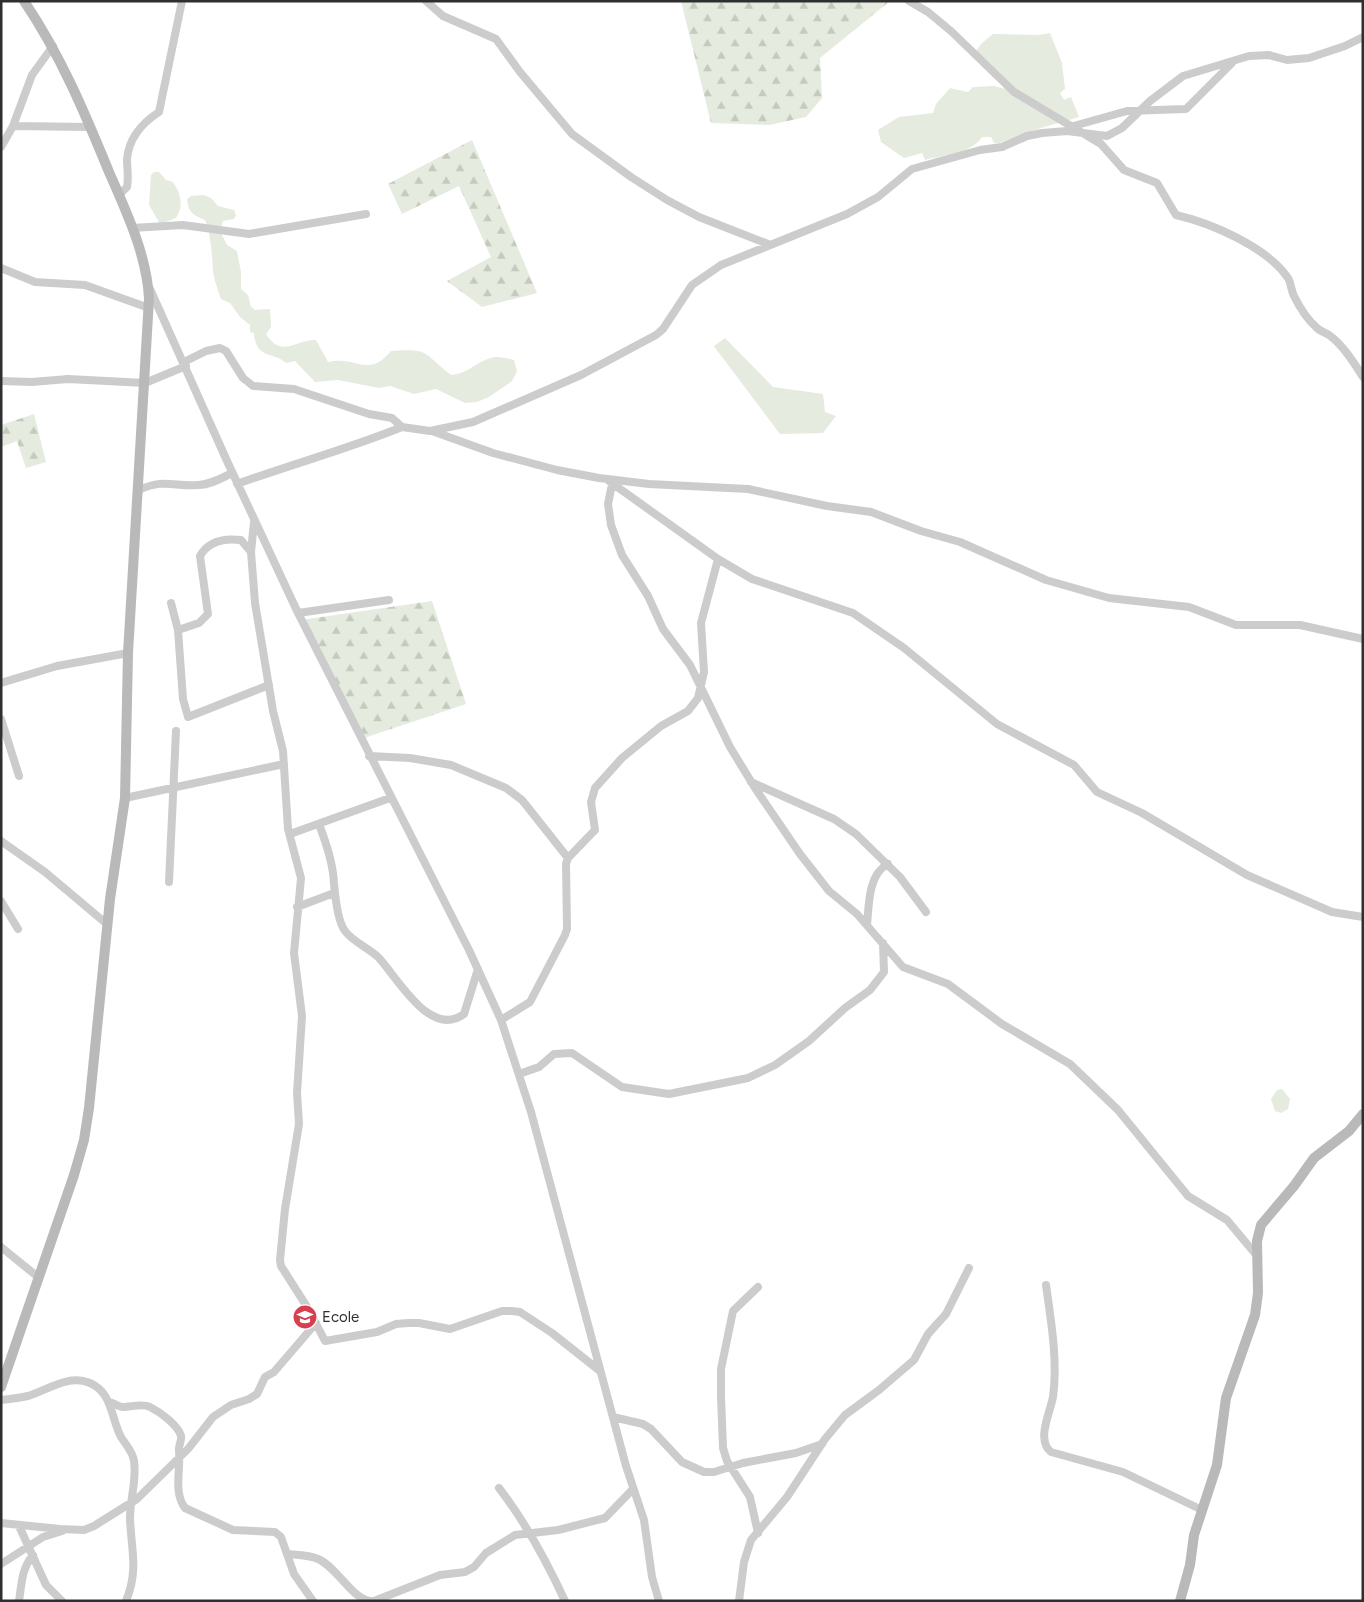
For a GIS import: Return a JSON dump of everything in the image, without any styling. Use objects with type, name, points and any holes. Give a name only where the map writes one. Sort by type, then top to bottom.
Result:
[{"type":"street","points":[[24,1],[53,46],[90,127],[132,228],[147,283],[254,521],[369,756],[478,969],[500,1020],[519,1074],[600,1371],[644,1520],[652,1577],[659,1601]]},
{"type":"street","points":[[119,195],[127,187],[127,159],[132,138],[145,121],[159,112],[182,1]]},
{"type":"street","points":[[426,1],[443,16],[496,39],[520,72],[572,134],[631,177],[667,200],[699,217],[768,244]]},
{"type":"street","points":[[909,1],[928,12],[952,32],[1014,92],[1073,127],[1080,134],[1101,144],[1124,170],[1157,184],[1176,215],[1193,219],[1219,231],[1233,234],[1246,244],[1264,253],[1288,277],[1294,295],[1316,328],[1329,335],[1354,363],[1363,377]]},
{"type":"street","points":[[1042,133],[1067,132],[1098,136],[1115,133],[1177,80],[1234,61],[1259,55],[1287,60],[1309,58],[1345,46],[1363,37]]},
{"type":"street","points":[[1,147],[13,126],[32,74],[53,46]]},
{"type":"street","points":[[237,484],[274,470],[337,452],[402,428],[430,430],[473,422],[581,375],[656,335],[663,330],[692,285],[721,264],[847,214],[878,197],[912,169],[980,150],[1002,147],[1027,136],[1073,127],[1127,111],[1186,108],[1234,61]]},
{"type":"street","points":[[13,126],[90,127]]},
{"type":"street","points":[[132,228],[183,225],[249,234],[366,214]]},
{"type":"street","points":[[1,268],[35,282],[85,285],[149,308]]},
{"type":"street","points":[[1,1387],[74,1175],[84,1140],[108,925],[125,798],[128,654],[149,308],[147,283]]},
{"type":"street","points":[[1,381],[32,382],[68,379],[145,383],[185,364],[206,351],[220,348],[226,351],[244,378],[253,386],[302,392],[369,414],[392,418],[402,428]]},
{"type":"street","points":[[430,430],[493,453],[610,482],[748,489],[827,506],[871,512],[920,531],[960,542],[1046,580],[1109,598],[1189,607],[1236,625],[1300,625],[1363,639]]},
{"type":"street","points":[[139,490],[148,486],[165,483],[205,485],[232,473]]},
{"type":"street","points":[[610,482],[718,559],[752,579],[853,613],[904,648],[997,724],[1074,765],[1097,792],[1142,813],[1208,854],[1247,875],[1332,912],[1363,917]]},
{"type":"street","points":[[610,482],[608,504],[618,548],[648,596],[662,629],[690,665],[730,747],[751,782],[800,854],[829,892],[867,926],[903,967],[948,984],[1002,1024],[1070,1064],[1118,1110],[1188,1196],[1227,1220],[1258,1257]]},
{"type":"street","points":[[254,521],[252,552],[255,603],[284,764],[290,834],[300,873],[294,953],[302,1016],[296,1097],[300,1124],[285,1209],[281,1266],[324,1339],[328,1341],[362,1333],[377,1332],[396,1324],[419,1323],[450,1329],[502,1311],[512,1311],[520,1312],[552,1333],[600,1371]]},
{"type":"street","points":[[178,630],[200,623],[208,614],[200,556],[204,550],[214,542],[228,538],[241,540],[252,552]]},
{"type":"street","points":[[500,1020],[530,1002],[565,935],[567,929],[564,874],[568,858],[596,830],[591,802],[595,788],[622,758],[649,736],[694,707],[701,687],[704,666],[701,623],[718,559]]},
{"type":"street","points":[[298,613],[389,600]]},
{"type":"street","points":[[172,603],[178,630],[183,700],[188,717],[269,685]]},
{"type":"street","points":[[1,683],[56,666],[128,654]]},
{"type":"street","points":[[1,718],[19,776]]},
{"type":"street","points":[[170,882],[176,731]]},
{"type":"street","points":[[369,756],[410,758],[451,765],[506,788],[522,800],[568,858]]},
{"type":"street","points":[[125,798],[284,764]]},
{"type":"street","points":[[751,782],[834,819],[856,834],[900,877],[926,912]]},
{"type":"street","points":[[290,834],[390,798]]},
{"type":"street","points":[[320,824],[328,848],[334,893],[344,931],[376,956],[404,990],[435,1018],[450,1020],[464,1014],[478,969]]},
{"type":"street","points":[[1,841],[45,872],[108,925]]},
{"type":"street","points":[[867,926],[873,881],[879,868],[888,864]]},
{"type":"street","points":[[297,907],[334,893]]},
{"type":"street","points":[[1,901],[18,929]]},
{"type":"street","points":[[519,1074],[539,1067],[554,1054],[572,1052],[622,1087],[659,1093],[670,1094],[748,1078],[775,1065],[809,1041],[845,1008],[870,990],[884,972],[883,943]]},
{"type":"street","points":[[1180,1601],[1202,1510],[1217,1465],[1226,1398],[1254,1316],[1258,1293],[1258,1234],[1266,1217],[1294,1186],[1314,1158],[1349,1131],[1363,1114]]},
{"type":"street","points":[[1,1247],[38,1278]]},
{"type":"street","points":[[739,1601],[748,1547],[787,1497],[822,1444],[849,1411],[866,1401],[914,1360],[928,1334],[946,1314],[969,1268]]},
{"type":"street","points":[[1046,1285],[1052,1327],[1054,1363],[1053,1396],[1044,1438],[1047,1448],[1051,1452],[1124,1472],[1202,1510]]},
{"type":"street","points":[[758,1287],[733,1311],[721,1369],[723,1448],[731,1467],[750,1497],[758,1533]]},
{"type":"street","points":[[1,1523],[66,1530],[84,1530],[131,1504],[180,1456],[213,1417],[231,1405],[250,1400],[257,1394],[265,1377],[274,1372],[316,1323]]},
{"type":"street","points":[[1,1400],[28,1396],[56,1384],[77,1381],[94,1385],[109,1402],[121,1408],[148,1405],[163,1415],[179,1432],[181,1438],[178,1450],[180,1456],[178,1491],[185,1508],[233,1530],[276,1532],[281,1537],[294,1574],[313,1601]]},
{"type":"street","points":[[109,1402],[120,1436],[134,1457],[131,1504],[133,1577],[126,1601]]},
{"type":"street","points":[[613,1417],[642,1424],[651,1429],[682,1462],[694,1469],[714,1472],[796,1453],[822,1444]]},
{"type":"street","points":[[499,1488],[546,1559],[565,1601]]},
{"type":"street","points":[[374,1601],[440,1575],[465,1572],[474,1567],[486,1552],[507,1539],[558,1530],[605,1518],[634,1489]]},
{"type":"street","points":[[19,1526],[46,1585],[62,1601]]},
{"type":"street","points":[[1,1564],[43,1537],[66,1530]]},
{"type":"street","points":[[287,1554],[317,1558],[324,1562],[355,1593],[366,1601],[370,1601]]},
{"type":"street","points":[[19,1601],[21,1578],[26,1564],[33,1555]]},
{"type":"green space","points":[[681,1],[890,1],[820,58],[822,98],[806,117],[769,125],[711,123]]},
{"type":"green space","points":[[1050,33],[1062,63],[1065,89],[1060,93],[1064,100],[1071,97],[1079,117],[1034,130],[999,143],[994,143],[991,137],[982,137],[977,143],[964,150],[925,160],[922,153],[904,158],[881,142],[878,130],[899,117],[933,113],[936,104],[950,88],[968,92],[973,87],[994,86],[1013,91],[974,54],[981,44],[993,34],[1038,35]]},
{"type":"green space","points":[[472,140],[537,293],[482,307],[447,281],[491,257],[459,186],[402,214],[388,184]]},
{"type":"green space","points":[[154,172],[159,172],[166,180],[173,182],[178,191],[181,204],[176,218],[160,224],[149,205],[151,175]]},
{"type":"green space","points":[[204,195],[211,198],[218,206],[234,210],[236,215],[234,219],[223,221],[220,231],[227,245],[237,251],[241,272],[241,289],[248,295],[251,307],[255,310],[270,309],[271,327],[266,334],[277,345],[283,347],[316,340],[328,362],[347,361],[369,365],[376,364],[391,351],[420,351],[451,375],[463,372],[485,360],[501,357],[514,360],[517,371],[512,381],[489,397],[477,402],[465,403],[436,389],[414,394],[390,386],[379,388],[338,380],[315,382],[295,361],[286,363],[281,359],[266,354],[255,342],[254,333],[250,332],[250,325],[240,317],[230,303],[221,299],[216,285],[210,238],[205,220],[192,212],[187,199],[191,196]]},
{"type":"green space","points":[[725,338],[773,387],[823,394],[825,412],[836,416],[823,433],[780,434],[714,346]]},
{"type":"green space","points":[[34,414],[46,462],[26,468],[17,441],[1,447],[1,425]]},
{"type":"green space","points":[[432,601],[466,704],[361,739],[301,620]]},
{"type":"green space","points":[[1282,1089],[1290,1099],[1288,1109],[1281,1113],[1275,1111],[1271,1099],[1277,1090]]},
{"type":"place","name":"Ecole","points":[[305,1317]]}]
